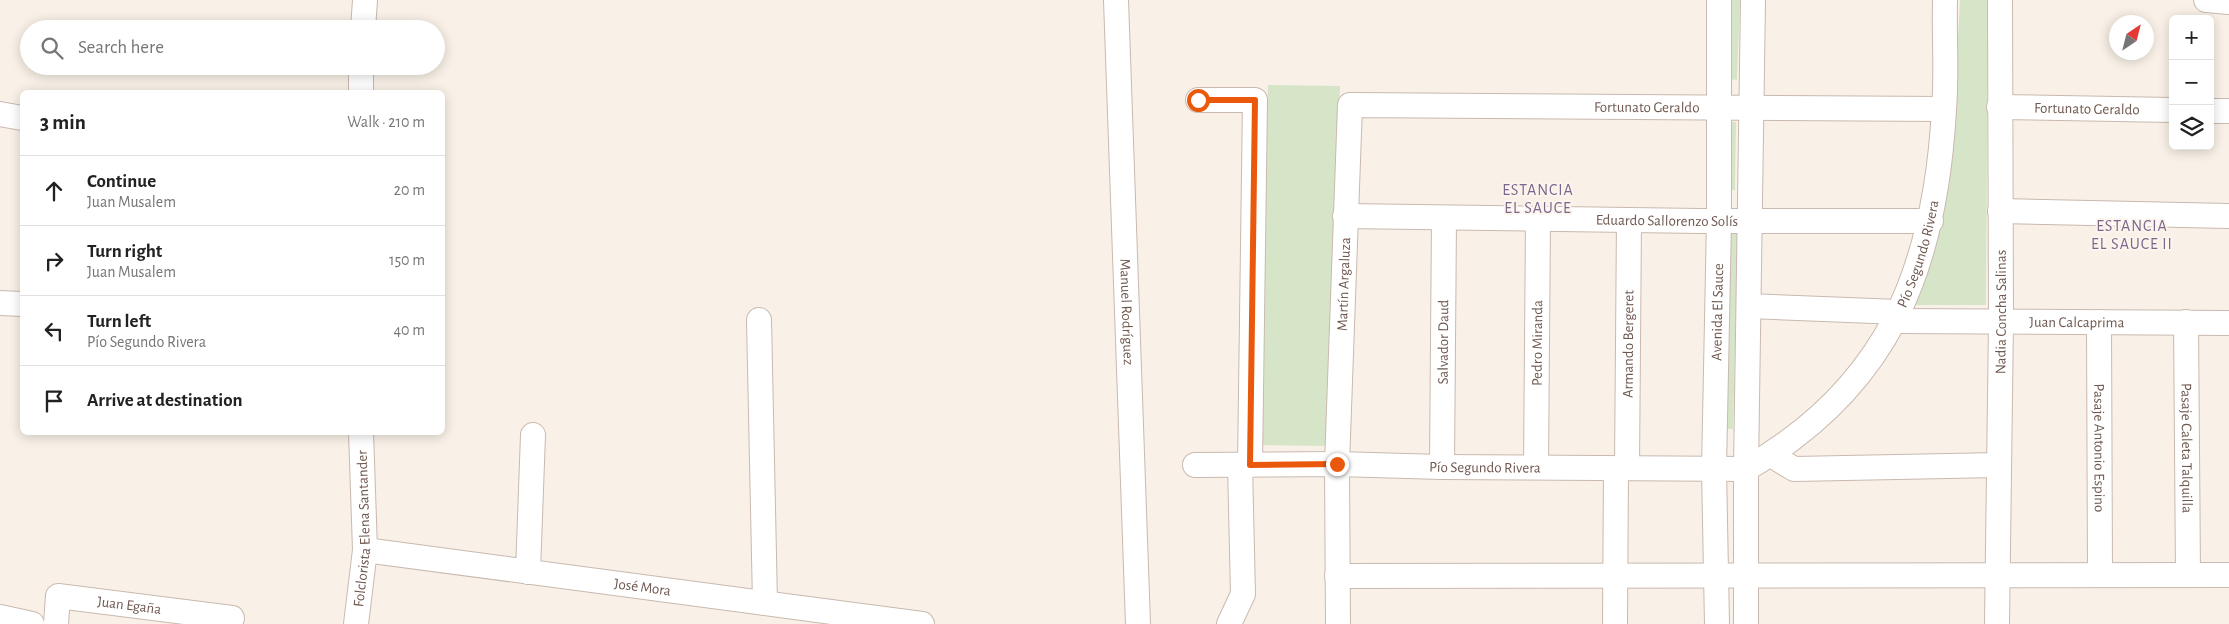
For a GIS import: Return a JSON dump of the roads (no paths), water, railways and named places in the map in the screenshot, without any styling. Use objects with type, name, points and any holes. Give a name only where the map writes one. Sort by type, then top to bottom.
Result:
[{"type":"street","points":[[364,20],[365,0]]},
{"type":"street","name":"Manuel Rodríguez","points":[[1116,0],[1138,624]]},
{"type":"street","name":"Avenida El Sauce","points":[[1717,624],[1714,470],[1719,222],[1719,0]]},
{"type":"street","points":[[1746,624],[1752,0]]},
{"type":"street","name":"Pío Segundo Rivera","points":[[1194,465],[1337,464],[1714,470],[1746,469],[1771,455],[1806,430],[1837,400],[1865,368],[1897,317],[1918,268],[1936,196],[1944,109],[1945,0]]},
{"type":"street","name":"Nadia Concha Salinas","points":[[1997,624],[2001,321],[2000,0]]},
{"type":"street","points":[[2206,0],[2229,2]]},
{"type":"street","points":[[360,90],[361,75]]},
{"type":"street","points":[[1198,100],[1255,100],[1243,594],[1229,624]]},
{"type":"street","name":"Fortunato Geraldo","points":[[1350,104],[1944,109]]},
{"type":"street","name":"Martín Argaluza","points":[[1338,624],[1337,464],[1350,104]]},
{"type":"street","name":"Fortunato Geraldo","points":[[1999,107],[2169,110]]},
{"type":"street","points":[[2214,111],[2229,111]]},
{"type":"street","points":[[0,114],[20,118]]},
{"type":"street","points":[[2000,211],[2229,216]]},
{"type":"street","name":"Eduardo Sallorenzo Solís","points":[[1345,216],[1719,222],[1750,220],[1931,221]]},
{"type":"street","name":"Salvador Daud","points":[[1442,467],[1444,218]]},
{"type":"street","name":"Pedro Miranda","points":[[1536,467],[1538,219]]},
{"type":"street","name":"Armando Bergeret","points":[[1615,624],[1622,468],[1629,220]]},
{"type":"street","points":[[0,303],[20,304]]},
{"type":"street","name":"Juan Calcaprima","points":[[1749,306],[1897,317],[2001,321],[2229,323]]},
{"type":"street","points":[[759,320],[765,603]]},
{"type":"street","name":"Pasaje Antonio Espino","points":[[2099,322],[2100,575]]},
{"type":"street","name":"Pasaje Caleta Talquilla","points":[[2186,322],[2188,575]]},
{"type":"street","name":"Folclorista Elena Santander","points":[[356,624],[365,550],[361,435]]},
{"type":"street","points":[[528,572],[533,435]]},
{"type":"street","points":[[1771,455],[1794,469],[1999,464]]},
{"type":"street","name":"José Mora","points":[[365,550],[922,624]]},
{"type":"street","points":[[1337,576],[2229,575]]},
{"type":"street","name":"Juan Egaña","points":[[56,624],[58,596],[232,618]]},
{"type":"street","points":[[0,617],[32,624]]},
{"type":"district","name":"ESTANCIA EL SAUCE","points":[[1538,198]]},
{"type":"district","name":"ESTANCIA EL SAUCE II","points":[[2132,234]]}]
